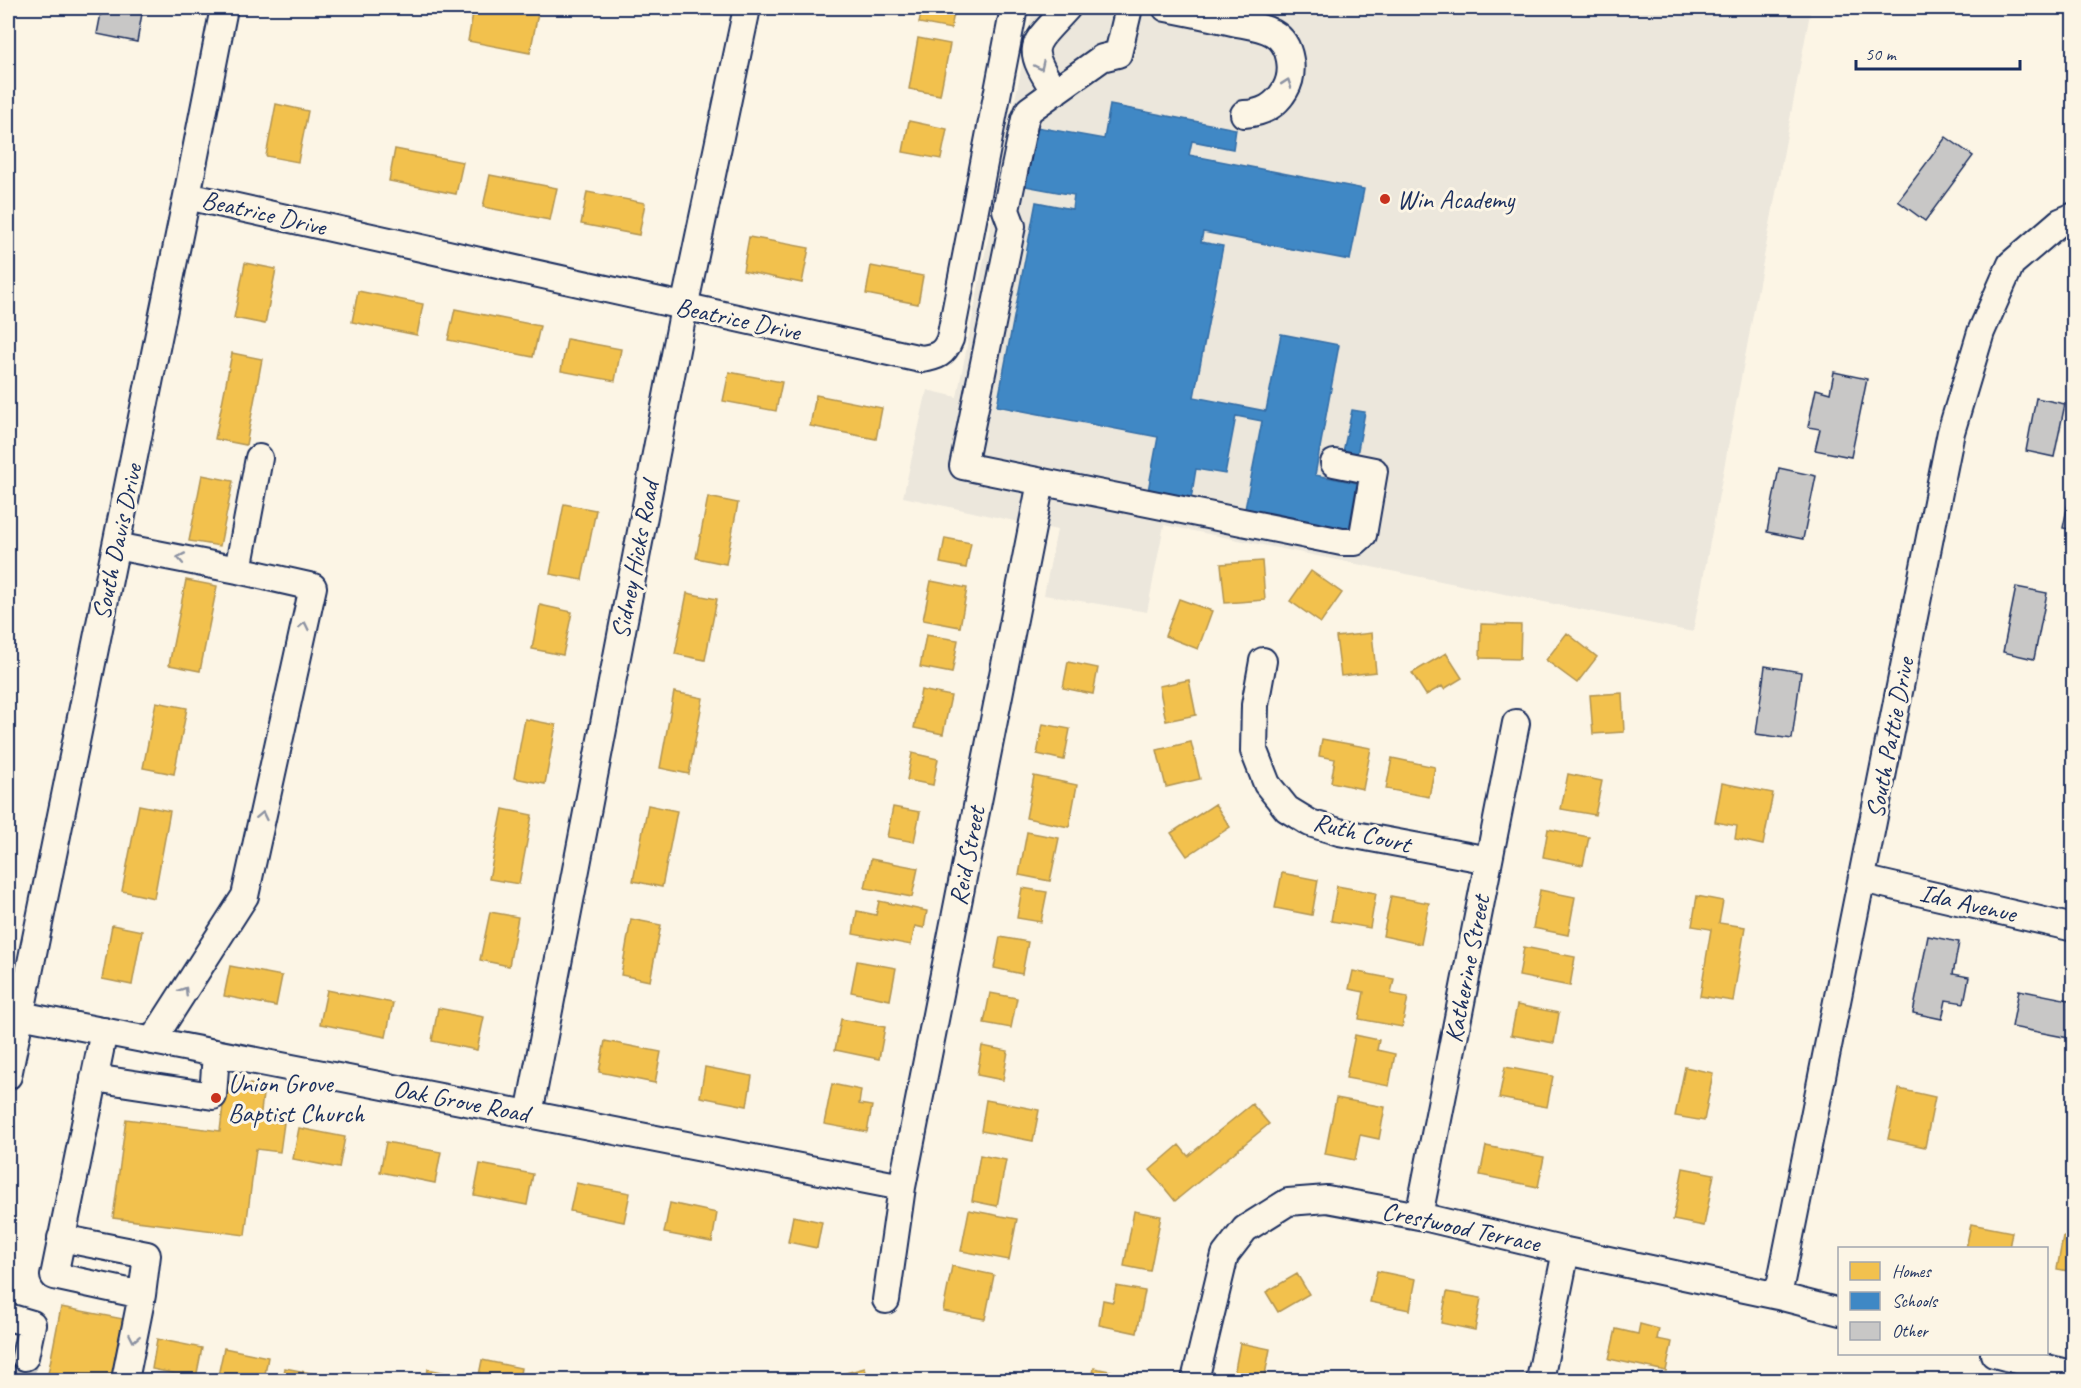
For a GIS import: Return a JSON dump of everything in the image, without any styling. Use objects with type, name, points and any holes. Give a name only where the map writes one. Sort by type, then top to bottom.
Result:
[{"type":"street","name":"South Davis Drive","points":[[8,1076],[224,8]]},
{"type":"street","name":"Sidney Hicks Road","points":[[530,1114],[684,308],[747,8]]},
{"type":"street","name":"Beatrice Drive","points":[[187,196],[684,308],[921,359],[934,357],[945,351],[951,339],[1014,8]]},
{"type":"street","points":[[1055,92],[1040,69],[1035,47],[1038,40],[1067,8]]},
{"type":"street","points":[[1129,8],[1119,54],[1102,58],[1029,110],[1025,119],[1006,210],[1012,226],[963,466],[1342,542],[1355,542],[1363,535],[1374,471],[1334,463]]},
{"type":"street","points":[[1166,8],[1259,27],[1275,34],[1285,45],[1290,58],[1287,87],[1279,100],[1266,110],[1244,114]]},
{"type":"street","name":"South Pattie Drive","points":[[1778,1296],[1951,432],[1981,332],[2011,264],[2060,222],[2073,216]]},
{"type":"street","points":[[238,570],[259,458]]},
{"type":"street","name":"Reid Street","points":[[886,1300],[902,1187],[1041,482]]},
{"type":"street","points":[[116,546],[313,587],[244,896],[152,1041]]},
{"type":"street","name":"Ruth Court","points":[[1263,661],[1255,705],[1254,751],[1267,784],[1287,809],[1310,823],[1340,832],[1489,860]]},
{"type":"street","name":"Katherine Street","points":[[1419,1216],[1516,723]]},
{"type":"street","name":"Ida Avenue","points":[[1862,879],[2073,928]]},
{"type":"street","name":"Oak Grove Road","points":[[20,1015],[902,1187]]},
{"type":"street","points":[[104,1031],[54,1276],[142,1295]]},
{"type":"street","points":[[94,1078],[213,1096],[216,1053]]},
{"type":"street","name":"Crestwood Terrace","points":[[1195,1380],[1225,1255],[1245,1229],[1288,1202],[1327,1199],[1419,1216],[1566,1251],[1778,1296],[1838,1312]]},
{"type":"street","points":[[61,1238],[147,1255],[142,1295],[125,1380]]},
{"type":"street","points":[[1540,1380],[1566,1251]]},
{"type":"street","points":[[9,1325],[32,1324],[26,1357]]},
{"type":"street","points":[[2001,1355],[2073,1375]]},
{"type":"shaded area","name":"Win Academy","points":[[1033,8],[1811,8],[1693,632],[1164,525],[1147,612],[1044,595],[1057,530],[903,497],[927,390],[957,397]]},
{"type":"building: Homes","points":[[474,8],[539,8],[530,53],[468,41]]},
{"type":"building: Homes","points":[[922,8],[955,8],[951,29],[919,23]]},
{"type":"building: Homes","points":[[918,38],[950,44],[940,95],[909,89]]},
{"type":"building: Homes","points":[[276,104],[308,111],[298,162],[266,156]]},
{"type":"building: Homes","points":[[909,121],[947,129],[941,159],[903,152]]},
{"type":"building: Homes","points":[[395,149],[463,162],[456,194],[389,181]]},
{"type":"building: Homes","points":[[490,175],[557,188],[550,220],[483,207]]},
{"type":"building: Homes","points":[[587,192],[645,203],[639,235],[581,224]]},
{"type":"building: Homes","points":[[749,237],[809,248],[802,283],[743,271]]},
{"type":"building: Homes","points":[[245,263],[276,269],[265,324],[234,318]]},
{"type":"building: Homes","points":[[871,266],[923,276],[918,304],[866,294]]},
{"type":"building: Homes","points":[[358,291],[423,304],[417,335],[352,322]]},
{"type":"building: Homes","points":[[455,309],[540,326],[533,357],[448,340]]},
{"type":"building: Homes","points":[[567,339],[621,349],[615,381],[561,371]]},
{"type":"building: Homes","points":[[232,353],[262,359],[246,445],[215,439]]},
{"type":"building: Homes","points":[[729,372],[782,382],[776,411],[723,401]]},
{"type":"building: Homes","points":[[816,395],[882,408],[876,439],[810,426]]},
{"type":"building: Homes","points":[[202,475],[233,481],[220,546],[189,541]]},
{"type":"building: Homes","points":[[708,497],[738,503],[726,564],[696,558]]},
{"type":"building: Homes","points":[[564,504],[596,510],[582,580],[550,574]]},
{"type":"building: Homes","points":[[945,538],[971,543],[966,568],[940,563]]},
{"type":"building: Homes","points":[[1262,561],[1265,600],[1225,603],[1221,564]]},
{"type":"building: Homes","points":[[1311,571],[1342,593],[1321,623],[1290,601]]},
{"type":"building: Homes","points":[[186,580],[217,586],[200,671],[169,665]]},
{"type":"building: Homes","points":[[931,581],[967,588],[960,627],[923,620]]},
{"type":"building: Homes","points":[[687,593],[717,599],[705,660],[675,654]]},
{"type":"building: Homes","points":[[1179,599],[1212,611],[1198,649],[1165,636]]},
{"type":"building: Homes","points":[[540,605],[572,612],[563,655],[532,649]]},
{"type":"building: Homes","points":[[1481,624],[1521,625],[1520,659],[1480,658]]},
{"type":"building: Homes","points":[[1372,633],[1376,672],[1341,676],[1336,637]]},
{"type":"building: Homes","points":[[1567,633],[1597,657],[1577,683],[1546,660]]},
{"type":"building: Homes","points":[[926,635],[958,640],[952,673],[920,667]]},
{"type":"building: Homes","points":[[1446,653],[1462,678],[1444,689],[1442,686],[1426,695],[1412,673]]},
{"type":"building: Homes","points":[[1068,662],[1098,668],[1093,694],[1063,688]]},
{"type":"building: Homes","points":[[1189,680],[1196,715],[1166,721],[1159,686]]},
{"type":"building: Homes","points":[[921,690],[951,696],[943,734],[914,728]]},
{"type":"building: Homes","points":[[674,692],[703,698],[689,774],[660,768]]},
{"type":"building: Homes","points":[[1622,693],[1624,732],[1593,734],[1590,695]]},
{"type":"building: Homes","points":[[156,702],[187,708],[174,774],[143,768]]},
{"type":"building: Homes","points":[[525,719],[556,725],[545,784],[514,778]]},
{"type":"building: Homes","points":[[1043,724],[1070,729],[1064,760],[1037,754]]},
{"type":"building: Homes","points":[[1322,739],[1371,748],[1363,789],[1331,782],[1335,759],[1319,756]]},
{"type":"building: Homes","points":[[1191,742],[1200,779],[1166,787],[1157,750]]},
{"type":"building: Homes","points":[[912,753],[938,759],[933,785],[907,780]]},
{"type":"building: Homes","points":[[1392,758],[1435,767],[1429,797],[1386,789]]},
{"type":"building: Homes","points":[[1568,774],[1602,781],[1595,815],[1561,809]]},
{"type":"building: Homes","points":[[1034,776],[1077,785],[1069,827],[1026,818]]},
{"type":"building: Homes","points":[[1722,783],[1773,793],[1763,845],[1735,839],[1737,826],[1715,822]]},
{"type":"building: Homes","points":[[1215,804],[1230,827],[1187,856],[1171,833]]},
{"type":"building: Homes","points":[[139,805],[170,811],[154,898],[122,891]]},
{"type":"building: Homes","points":[[648,805],[677,811],[662,887],[633,881]]},
{"type":"building: Homes","points":[[893,807],[920,812],[914,842],[887,837]]},
{"type":"building: Homes","points":[[503,809],[532,815],[519,884],[489,879]]},
{"type":"building: Homes","points":[[1548,829],[1589,837],[1583,865],[1543,857]]},
{"type":"building: Homes","points":[[1027,832],[1059,838],[1050,881],[1019,875]]},
{"type":"building: Homes","points":[[871,859],[918,868],[912,897],[865,888]]},
{"type":"building: Homes","points":[[1282,873],[1318,880],[1312,915],[1275,908]]},
{"type":"building: Homes","points":[[1337,886],[1376,893],[1370,928],[1331,921]]},
{"type":"building: Homes","points":[[1022,888],[1047,892],[1041,922],[1017,918]]},
{"type":"building: Homes","points":[[1540,890],[1575,897],[1568,935],[1533,928]]},
{"type":"building: Homes","points":[[1391,896],[1429,903],[1421,944],[1383,936]]},
{"type":"building: Homes","points":[[1697,896],[1723,901],[1719,923],[1745,927],[1733,1001],[1700,996],[1711,929],[1692,926]]},
{"type":"building: Homes","points":[[879,901],[927,911],[924,928],[915,926],[911,945],[853,934],[857,911],[876,915]]},
{"type":"building: Homes","points":[[490,912],[518,917],[509,966],[480,960]]},
{"type":"building: Homes","points":[[631,919],[661,925],[650,981],[621,975]]},
{"type":"building: Homes","points":[[112,925],[142,931],[132,985],[102,979]]},
{"type":"building: Homes","points":[[1000,937],[1028,942],[1022,974],[994,968]]},
{"type":"building: Homes","points":[[1524,947],[1575,957],[1570,986],[1519,976]]},
{"type":"building: Homes","points":[[857,961],[896,968],[890,1000],[851,992]]},
{"type":"building: Homes","points":[[230,966],[282,976],[276,1006],[224,996]]},
{"type":"building: Homes","points":[[1353,971],[1394,979],[1391,994],[1408,997],[1402,1027],[1359,1019],[1364,992],[1349,989]]},
{"type":"building: Homes","points":[[327,990],[393,1003],[386,1037],[320,1024]]},
{"type":"building: Homes","points":[[990,993],[1017,998],[1011,1028],[984,1023]]},
{"type":"building: Homes","points":[[1517,1005],[1559,1013],[1554,1043],[1511,1035]]},
{"type":"building: Homes","points":[[438,1008],[484,1017],[477,1050],[432,1041]]},
{"type":"building: Homes","points":[[841,1019],[885,1027],[879,1059],[835,1050]]},
{"type":"building: Homes","points":[[1355,1035],[1379,1040],[1377,1050],[1395,1054],[1389,1086],[1346,1078]]},
{"type":"building: Homes","points":[[605,1041],[661,1052],[655,1083],[599,1072]]},
{"type":"building: Homes","points":[[982,1046],[1008,1051],[1003,1080],[977,1075]]},
{"type":"building: Homes","points":[[705,1067],[752,1076],[747,1106],[700,1097]]},
{"type":"building: Homes","points":[[1505,1067],[1553,1076],[1547,1107],[1499,1098]]},
{"type":"building: Homes","points":[[1685,1067],[1713,1073],[1704,1121],[1675,1116]]},
{"type":"building: Homes","points":[[226,1081],[264,1086],[260,1120],[284,1123],[280,1152],[256,1149],[245,1235],[113,1218],[126,1119],[220,1131]]},
{"type":"building: Homes","points":[[832,1084],[861,1090],[859,1104],[872,1106],[867,1132],[824,1124]]},
{"type":"building: Homes","points":[[1899,1089],[1935,1097],[1925,1147],[1888,1139]]},
{"type":"building: Homes","points":[[1336,1098],[1385,1107],[1379,1139],[1360,1135],[1355,1160],[1325,1154]]},
{"type":"building: Homes","points":[[986,1100],[1039,1110],[1033,1141],[981,1131]]},
{"type":"building: Homes","points":[[1252,1104],[1269,1124],[1175,1201],[1150,1170],[1179,1145],[1188,1156]]},
{"type":"building: Homes","points":[[299,1128],[345,1137],[339,1168],[293,1159]]},
{"type":"building: Homes","points":[[386,1142],[441,1152],[435,1183],[380,1172]]},
{"type":"building: Homes","points":[[1486,1146],[1544,1157],[1538,1187],[1480,1175]]},
{"type":"building: Homes","points":[[980,1155],[1006,1160],[997,1206],[972,1201]]},
{"type":"building: Homes","points":[[480,1164],[533,1174],[527,1205],[474,1195]]},
{"type":"building: Homes","points":[[1683,1168],[1714,1174],[1704,1226],[1673,1220]]},
{"type":"building: Homes","points":[[576,1183],[630,1193],[624,1222],[570,1211]]},
{"type":"building: Homes","points":[[670,1203],[717,1213],[712,1242],[664,1233]]},
{"type":"building: Homes","points":[[969,1210],[1017,1219],[1009,1260],[961,1251]]},
{"type":"building: Homes","points":[[1134,1211],[1161,1216],[1150,1271],[1124,1266]]},
{"type":"building: Homes","points":[[793,1216],[822,1222],[817,1248],[788,1242]]},
{"type":"building: Homes","points":[[1971,1224],[2012,1232],[2009,1247],[1966,1247]]},
{"type":"building: Homes","points":[[2063,1237],[2074,1239],[2074,1272],[2057,1269]]},
{"type":"building: Homes","points":[[952,1266],[994,1275],[985,1319],[943,1311]]},
{"type":"building: Homes","points":[[1377,1271],[1416,1279],[1410,1310],[1370,1302]]},
{"type":"building: Homes","points":[[1297,1274],[1309,1294],[1278,1312],[1266,1292]]},
{"type":"building: Homes","points":[[1116,1286],[1145,1291],[1137,1333],[1099,1325],[1103,1300],[1113,1302]]},
{"type":"building: Homes","points":[[1447,1292],[1481,1298],[1475,1330],[1441,1323]]},
{"type":"building: Homes","points":[[61,1307],[123,1319],[111,1380],[47,1379]]},
{"type":"building: Homes","points":[[1640,1324],[1659,1329],[1657,1339],[1672,1342],[1666,1371],[1609,1359],[1616,1329],[1638,1334]]},
{"type":"building: Homes","points":[[157,1339],[202,1348],[196,1378],[152,1369]]},
{"type":"building: Homes","points":[[1240,1343],[1270,1349],[1264,1380],[1233,1380]]},
{"type":"building: Homes","points":[[224,1348],[268,1357],[264,1380],[217,1380]]},
{"type":"building: Homes","points":[[8,1353],[31,1358],[26,1380],[8,1377]]},
{"type":"building: Homes","points":[[482,1360],[521,1368],[519,1380],[478,1380]]},
{"type":"building: Homes","points":[[285,1368],[326,1376],[325,1380],[283,1380]]},
{"type":"building: Homes","points":[[865,1368],[868,1380],[831,1380],[830,1377]]},
{"type":"building: Homes","points":[[1094,1368],[1126,1374],[1125,1380],[1092,1380]]},
{"type":"building: Homes","points":[[428,1369],[456,1375],[455,1380],[426,1380]]},
{"type":"building: Schools","points":[[1110,105],[1236,129],[1233,149],[1192,141],[1189,155],[1364,189],[1350,260],[1203,232],[1201,242],[1223,246],[1194,397],[1266,411],[1281,334],[1339,345],[1315,475],[1357,483],[1349,529],[1245,509],[1262,421],[1236,416],[1225,474],[1196,469],[1191,499],[1148,491],[1158,437],[997,406],[1036,202],[1072,209],[1074,195],[1025,186],[1037,127],[1104,139]]},
{"type":"building: Schools","points":[[1352,410],[1365,412],[1357,455],[1343,452]]},
{"type":"building: Other","points":[[102,8],[143,8],[137,42],[97,34]]},
{"type":"building: Other","points":[[1946,137],[1973,156],[1925,221],[1898,201]]},
{"type":"building: Other","points":[[1834,372],[1867,379],[1851,457],[1815,450],[1820,429],[1808,427],[1816,389],[1830,393]]},
{"type":"building: Other","points":[[2036,398],[2065,404],[2054,457],[2026,451]]},
{"type":"building: Other","points":[[1779,468],[1816,476],[1803,539],[1767,532]]},
{"type":"building: Other","points":[[2071,489],[2074,490],[2074,530],[2063,528]]},
{"type":"building: Other","points":[[2016,587],[2047,593],[2034,659],[2003,652]]},
{"type":"building: Other","points":[[1765,666],[1801,672],[1792,739],[1756,734]]},
{"type":"building: Other","points":[[1928,936],[1959,942],[1953,974],[1969,977],[1964,1003],[1946,1000],[1942,1019],[1913,1013]]},
{"type":"building: Other","points":[[2019,990],[2074,1001],[2074,1039],[2012,1027]]},
{"type":"tunnel","points":[[21,1380],[25,1357]]},
{"type":"place","name":"Win Academy","points":[[1385,199]]},
{"type":"place","name":"Union Grove Baptist Church","points":[[216,1098]]}]
